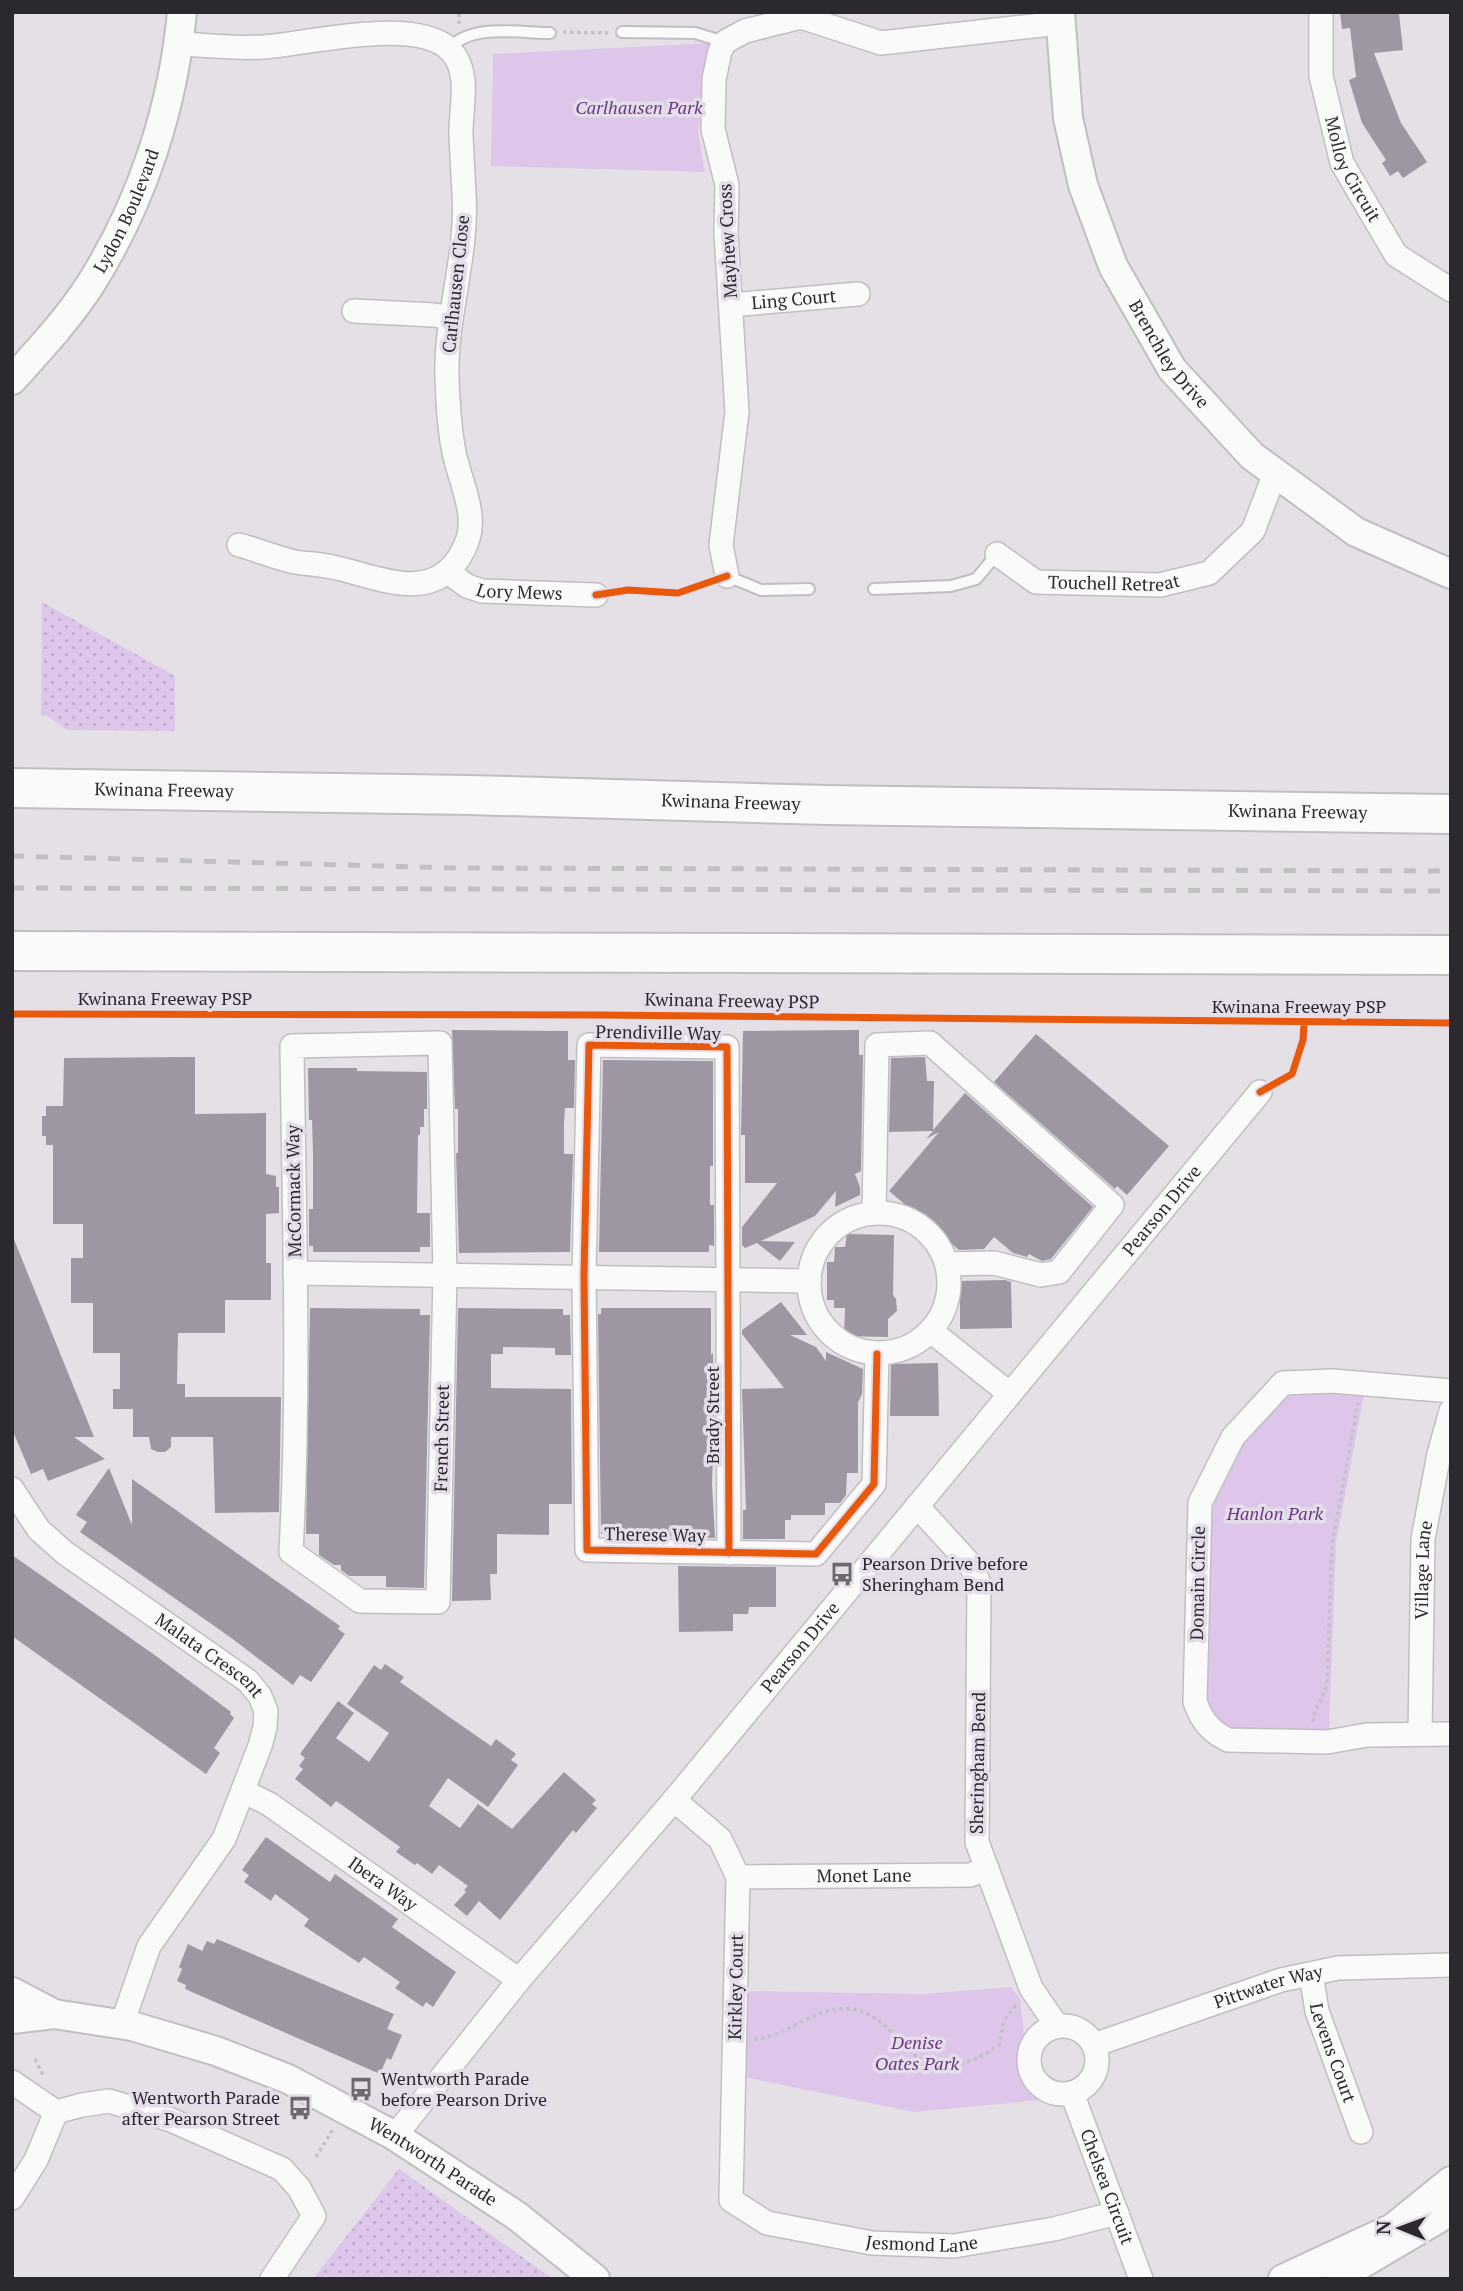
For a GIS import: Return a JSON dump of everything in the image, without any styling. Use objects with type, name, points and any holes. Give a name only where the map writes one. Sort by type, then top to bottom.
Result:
[{"type":"highway","name":"Kwinana Freeway","points":[[12,788],[470,795],[826,805],[1451,814]]},
{"type":"highway","points":[[12,951],[1451,955]]},
{"type":"street","name":"Lydon Boulevard","points":[[12,380],[60,325],[90,285],[133,204],[155,148],[179,44],[182,12]]},
{"type":"street","name":"Molloy Circuit","points":[[1321,12],[1321,76],[1342,163],[1396,255],[1451,290]]},
{"type":"street","points":[[725,43],[745,31],[801,17],[881,43],[1059,18]]},
{"type":"street","name":"Brenchley Drive","points":[[1059,18],[1070,132],[1083,185],[1113,265],[1172,369],[1252,457],[1356,532],[1451,573]]},
{"type":"street","points":[[179,44],[225,48],[265,47],[371,34],[405,34],[428,37],[449,49]]},
{"type":"street","name":"Mayhew Cross","points":[[725,43],[719,51],[714,79],[713,129],[727,185],[726,233],[737,412],[721,545],[727,576]]},
{"type":"street","name":"Carlhausen Close","points":[[448,572],[470,534],[468,508],[454,452],[447,375],[451,318],[464,245],[465,208],[461,134],[463,83],[460,64],[449,49]]},
{"type":"street","name":"Ling Court","points":[[731,306],[858,293]]},
{"type":"street","points":[[354,311],[451,318]]},
{"type":"street","name":"Touchell Retreat","points":[[997,554],[1036,582],[1160,585],[1209,573],[1253,531],[1275,473]]},
{"type":"street","points":[[239,545],[295,562],[331,566],[390,582],[412,584],[430,581],[448,572]]},
{"type":"street","name":"Lory Mews","points":[[448,572],[467,586],[482,591],[596,595]]},
{"type":"street","name":"McCormack Way","points":[[438,1602],[360,1601],[291,1552],[294,1502],[295,1273],[292,1046],[440,1043],[445,1275]]},
{"type":"street","points":[[874,1213],[877,1045],[930,1043],[1112,1205],[1059,1272],[1041,1275],[994,1263],[947,1264]]},
{"type":"street","name":"Prendiville Way","points":[[584,1276],[589,1045],[630,1045],[727,1047],[728,1278]]},
{"type":"street","name":"Pearson Drive","points":[[395,2136],[519,1980],[674,1800],[1260,1092]]},
{"type":"street","points":[[874,1213],[898,1215],[920,1225],[937,1242],[947,1264],[950,1288],[944,1311],[931,1331],[915,1344],[897,1352],[877,1354],[855,1349],[836,1339],[816,1312],[809,1280],[813,1260],[822,1242],[836,1227],[854,1217],[874,1213]]},
{"type":"street","points":[[295,1273],[809,1280]]},
{"type":"street","name":"French Street","points":[[438,1602],[445,1275]]},
{"type":"street","name":"Therese Way","points":[[584,1276],[587,1550],[816,1555],[874,1484],[877,1354]]},
{"type":"street","name":"Brady Street","points":[[728,1278],[729,1553]]},
{"type":"street","points":[[931,1331],[1010,1394]]},
{"type":"street","name":"Domain Circle","points":[[1451,1391],[1332,1381],[1283,1383],[1233,1437],[1200,1503],[1195,1702],[1213,1733],[1228,1740],[1313,1742],[1367,1735],[1451,1734]]},
{"type":"street","name":"Village Lane","points":[[1420,1733],[1423,1539],[1439,1454],[1451,1411]]},
{"type":"street","name":"Malata Crescent","points":[[12,1489],[39,1530],[65,1553],[247,1681],[260,1696],[266,1711],[265,1727],[224,1839],[149,1946],[122,2024]]},
{"type":"street","name":"Sheringham Bend","points":[[917,1506],[970,1564],[979,1583],[977,1842],[1031,1987],[1057,2026]]},
{"type":"street","name":"Ibera Way","points":[[243,1791],[269,1804],[519,1980]]},
{"type":"street","name":"Kirkley Court","points":[[674,1800],[720,1839],[738,1877],[731,2200]]},
{"type":"street","name":"Monet Lane","points":[[738,1877],[970,1875],[987,1869]]},
{"type":"street","name":"Pittwater Way","points":[[1094,2045],[1281,1980],[1338,1968],[1451,1965]]},
{"type":"street","name":"Levens Court","points":[[1311,1974],[1317,2011],[1361,2132]]},
{"type":"street","name":"Wentworth Parade","points":[[12,1992],[54,2014]]},
{"type":"street","name":"Wentworth Parade","points":[[12,2019],[54,2014],[122,2024],[182,2039],[255,2065],[322,2096],[395,2136],[517,2216],[595,2279]]},
{"type":"street","points":[[1057,2026],[1080,2030],[1094,2045],[1097,2056],[1091,2079],[1083,2088],[1072,2093],[1049,2091],[1039,2084],[1031,2072],[1031,2049],[1037,2038],[1057,2026]]},
{"type":"street","points":[[12,2082],[56,2112],[109,2101],[197,2130],[282,2169],[299,2188],[314,2216],[272,2279]]},
{"type":"street","name":"Chelsea Circuit","points":[[1072,2093],[1141,2279]]},
{"type":"street","points":[[12,2198],[36,2160],[56,2112]]},
{"type":"street","points":[[1283,2279],[1393,2228],[1450,2182]]},
{"type":"street","name":"Jesmond Lane","points":[[731,2200],[767,2223],[872,2243],[954,2246],[1054,2229],[1117,2213]]},
{"type":"street","points":[[1336,2279],[1451,2211]]},
{"type":"lane","points":[[622,32],[695,33],[725,43]]},
{"type":"lane","points":[[449,49],[455,41],[470,34],[550,33]]},
{"type":"lane","name":"Touchell Retreat","points":[[874,589],[951,586],[976,579],[997,554]]},
{"type":"lane","name":"Mayhew Cross","points":[[727,576],[761,590],[809,589]]},
{"type":"path","points":[[550,33],[622,32]]},
{"type":"path","points":[[1313,1742],[1314,1711],[1324,1696],[1327,1684],[1332,1544],[1361,1384]]},
{"type":"path","points":[[734,2039],[766,2038],[784,2032],[818,2013],[852,2009],[878,2019],[921,2060],[937,2065],[956,2066],[981,2057],[999,2045],[1004,2021],[1031,1987]]},
{"type":"path","points":[[35,2059],[48,2085]]},
{"type":"path","points":[[316,2157],[338,2119]]},
{"type":"green space","name":"Carlhausen Park","points":[[712,43],[698,131],[705,172],[491,166],[493,54]]},
{"type":"green space","points":[[42,602],[175,676],[175,731],[67,730],[47,716],[41,715]]},
{"type":"green space","name":"Hanlon Park","points":[[1298,1393],[1364,1395],[1336,1543],[1329,1732],[1237,1732],[1215,1721],[1205,1702],[1208,1519],[1221,1471],[1271,1408],[1284,1398]]},
{"type":"green space","name":"Denise Oates Park","points":[[1011,1987],[1020,1999],[1024,2032],[1021,2069],[1027,2084],[1041,2100],[914,2112],[744,2077],[746,1991],[923,1994]]},
{"type":"green space","points":[[399,2169],[553,2279],[313,2279]]},
{"type":"building","points":[[1340,12],[1399,14],[1403,50],[1374,53],[1401,123],[1427,162],[1403,178],[1398,171],[1390,176],[1382,163],[1386,160],[1362,123],[1349,80],[1356,77],[1350,28],[1342,29]]},
{"type":"building","points":[[452,1030],[568,1031],[568,1060],[575,1060],[574,1108],[565,1108],[564,1123],[564,1154],[573,1154],[570,1252],[459,1253],[456,1153],[458,1109],[455,1109]]},
{"type":"building","points":[[859,1030],[859,1055],[863,1055],[861,1171],[855,1174],[860,1195],[835,1207],[836,1191],[815,1216],[761,1241],[795,1242],[780,1261],[757,1243],[745,1248],[742,1245],[742,1227],[777,1183],[745,1183],[745,1135],[741,1135],[743,1031]]},
{"type":"building","points":[[1036,1034],[1169,1146],[1127,1195],[1117,1186],[1115,1189],[994,1082]]},
{"type":"building","points":[[195,1057],[195,1114],[266,1113],[266,1174],[276,1176],[276,1187],[279,1187],[279,1213],[266,1214],[266,1263],[271,1263],[271,1300],[225,1300],[225,1333],[178,1333],[177,1384],[185,1384],[185,1397],[281,1397],[279,1512],[215,1513],[213,1437],[171,1437],[171,1447],[165,1452],[158,1452],[151,1449],[149,1437],[133,1437],[133,1409],[113,1409],[113,1389],[120,1389],[120,1353],[93,1353],[93,1303],[71,1303],[71,1258],[83,1258],[83,1224],[53,1224],[53,1145],[46,1145],[46,1136],[42,1136],[42,1116],[46,1116],[46,1106],[63,1106],[64,1058]]},
{"type":"building","points":[[925,1057],[927,1081],[934,1081],[933,1130],[965,1093],[1093,1207],[1051,1259],[1042,1261],[1029,1254],[1027,1257],[1013,1253],[994,1237],[984,1249],[959,1250],[889,1191],[939,1132],[926,1139],[933,1131],[889,1132],[891,1058]]},
{"type":"building","points":[[603,1060],[713,1061],[713,1166],[710,1166],[710,1205],[714,1205],[714,1246],[709,1245],[709,1252],[599,1252]]},
{"type":"building","points":[[308,1068],[427,1072],[427,1109],[424,1109],[424,1127],[420,1127],[418,1135],[417,1213],[430,1213],[430,1247],[420,1247],[420,1252],[313,1252],[313,1246],[309,1246],[309,1209],[313,1209],[313,1154]]},
{"type":"building","points":[[847,1234],[894,1235],[893,1295],[897,1311],[888,1319],[888,1337],[844,1336],[845,1308],[834,1308],[834,1300],[827,1300],[827,1262],[834,1262],[835,1247],[845,1247]]},
{"type":"building","points":[[13,1237],[94,1437],[74,1437],[105,1459],[48,1481],[43,1469],[31,1474],[12,1429]]},
{"type":"building","points":[[960,1281],[1011,1282],[1012,1328],[960,1329]]},
{"type":"building","points":[[781,1302],[807,1335],[790,1335],[816,1347],[826,1361],[826,1352],[863,1369],[862,1394],[858,1403],[858,1473],[847,1473],[846,1495],[840,1503],[825,1503],[825,1515],[791,1515],[791,1520],[785,1520],[785,1539],[743,1539],[743,1510],[746,1510],[742,1389],[784,1388],[742,1334],[742,1330]]},
{"type":"building","points":[[310,1308],[420,1309],[420,1315],[430,1315],[424,1588],[386,1587],[386,1576],[349,1576],[341,1570],[341,1565],[334,1565],[319,1555],[319,1534],[306,1534]]},
{"type":"building","points":[[458,1308],[563,1309],[563,1315],[570,1315],[571,1355],[555,1355],[555,1348],[503,1347],[503,1354],[491,1354],[491,1388],[571,1389],[572,1504],[549,1504],[549,1535],[497,1534],[497,1574],[490,1574],[491,1600],[452,1601]]},
{"type":"building","points":[[601,1308],[711,1308],[715,1538],[601,1534],[598,1314],[601,1314]]},
{"type":"building","points":[[938,1363],[939,1416],[890,1416],[891,1364]]},
{"type":"building","points":[[109,1468],[132,1525],[132,1479],[340,1626],[338,1629],[345,1634],[311,1682],[300,1675],[293,1685],[230,1637],[80,1532],[87,1522],[76,1515]]},
{"type":"building","points":[[12,1555],[231,1712],[234,1718],[214,1748],[220,1753],[206,1774],[12,1636]]},
{"type":"building","points":[[678,1566],[776,1567],[776,1607],[749,1607],[748,1614],[733,1614],[733,1631],[679,1632]]},
{"type":"building","points":[[385,1664],[404,1677],[400,1682],[491,1746],[496,1739],[516,1754],[511,1760],[518,1765],[488,1807],[448,1778],[429,1806],[460,1828],[478,1804],[512,1829],[564,1772],[596,1800],[592,1804],[597,1808],[576,1833],[573,1830],[500,1920],[479,1901],[467,1916],[454,1905],[468,1886],[439,1865],[432,1874],[417,1863],[415,1865],[396,1852],[400,1847],[342,1805],[336,1801],[331,1807],[295,1779],[303,1769],[299,1766],[305,1758],[300,1754],[338,1701],[354,1713],[336,1738],[369,1762],[389,1733],[347,1704],[374,1665],[381,1670]]},
{"type":"building","points":[[266,1837],[330,1882],[335,1874],[398,1919],[392,1927],[456,1972],[433,2007],[426,2002],[423,2007],[395,1988],[400,1982],[364,1957],[359,1963],[304,1926],[309,1919],[275,1894],[271,1901],[244,1882],[249,1875],[242,1870]]},
{"type":"building","points":[[217,1939],[394,2014],[387,2029],[402,2035],[391,2060],[387,2058],[380,2074],[185,1989],[186,1985],[177,1981],[188,1944],[202,1951],[207,1941],[214,1944]]},
{"type":"railway","points":[[12,856],[455,868],[1451,871]]},
{"type":"railway","points":[[12,888],[1451,891]]},
{"type":"cycle path","points":[[596,595],[628,590],[678,593],[727,576]]},
{"type":"cycle path","name":"Kwinana Freeway PSP","points":[[12,1014],[599,1015],[1451,1023]]},
{"type":"cycle path","name":"Kwinana Freeway PSP","points":[[1260,1092],[1292,1074],[1303,1040],[1304,1023]]},
{"type":"cycle path","points":[[729,1553],[727,1047],[589,1045],[584,1276],[587,1550],[816,1554],[874,1484],[877,1354]]},
{"type":"place","name":"Pearson Drive before Sheringham Bend","points":[[842,1574]]},
{"type":"place","name":"Wentworth Parade before Pearson Drive","points":[[361,2089]]},
{"type":"place","name":"Wentworth Parade after Pearson Street","points":[[300,2108]]}]
